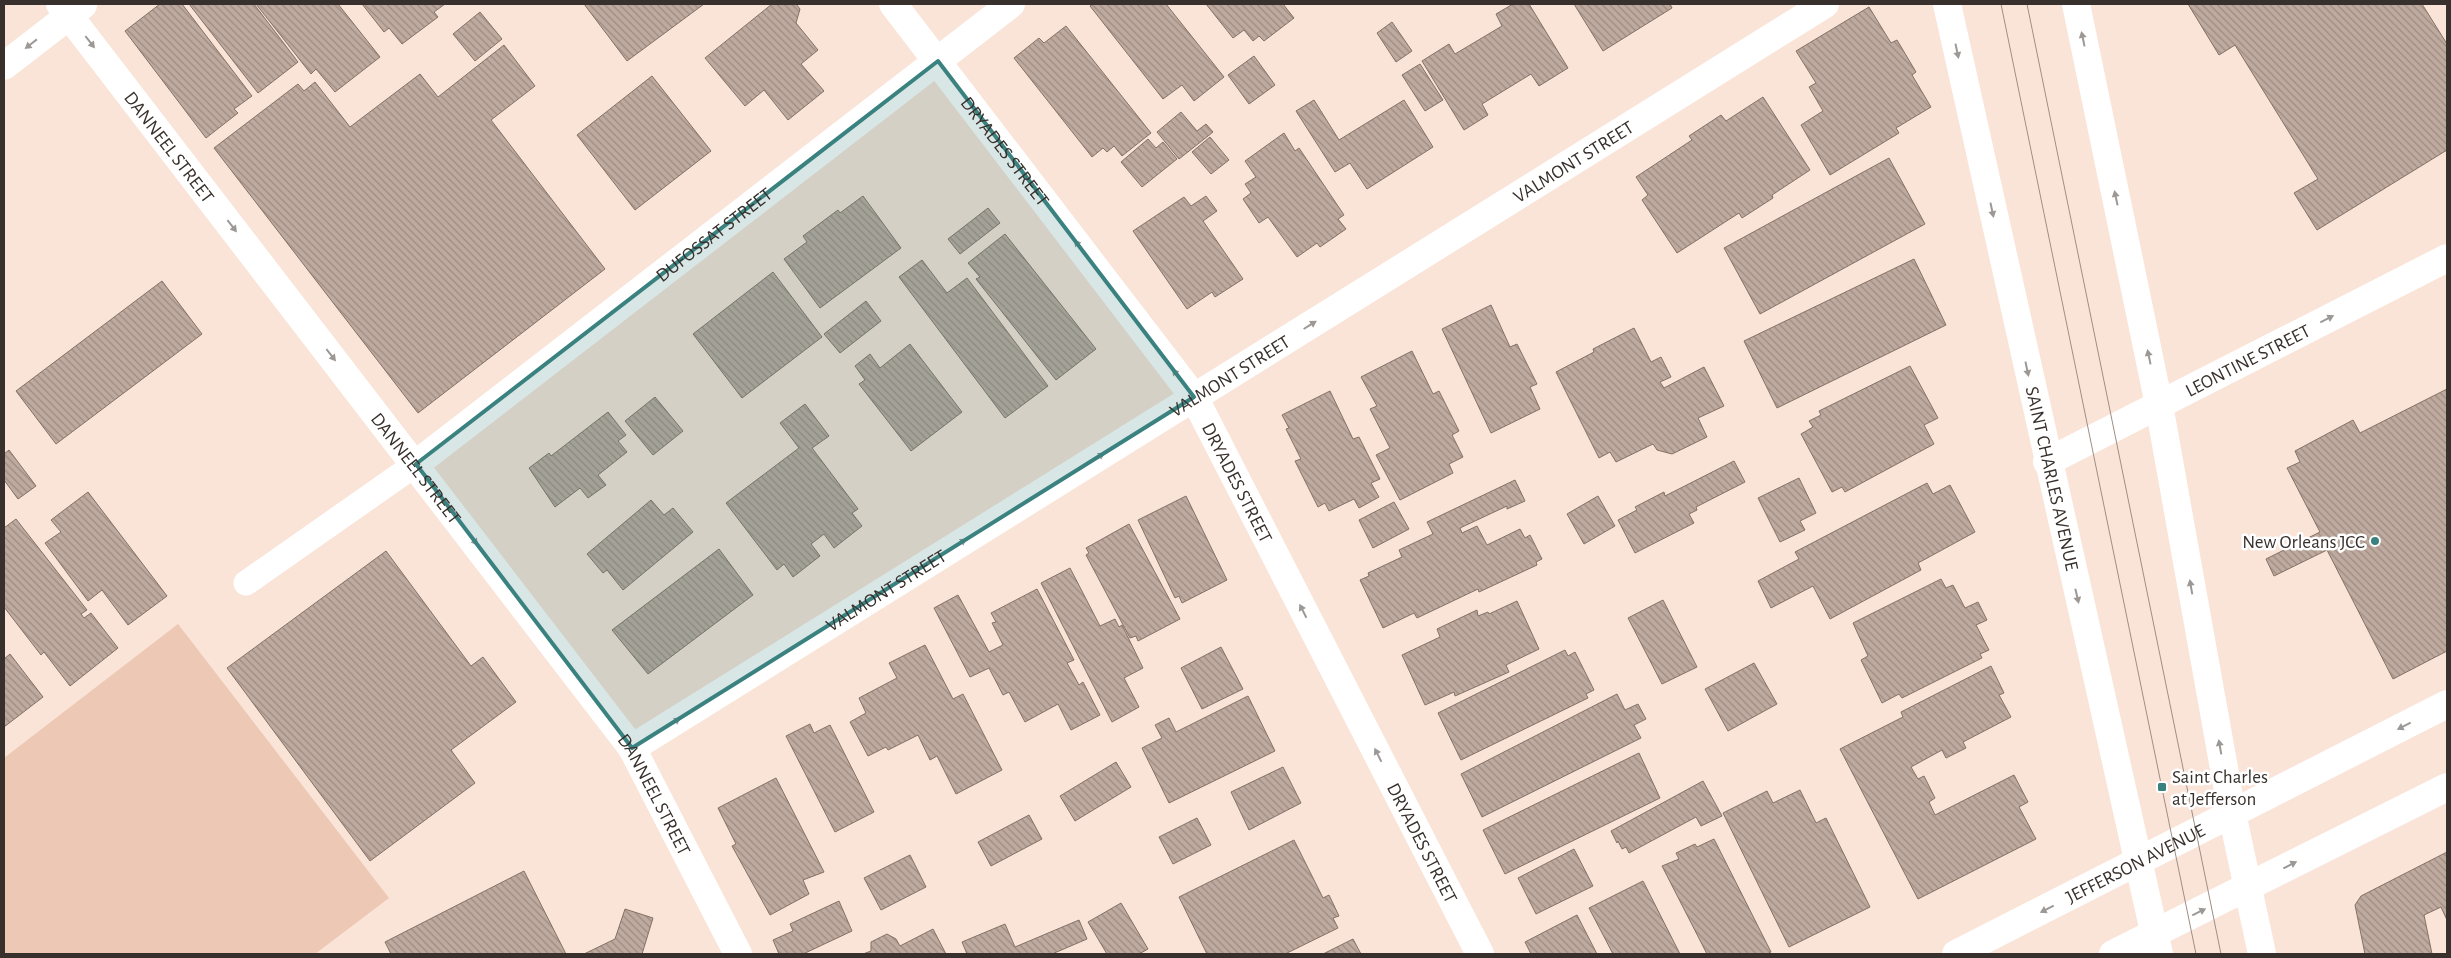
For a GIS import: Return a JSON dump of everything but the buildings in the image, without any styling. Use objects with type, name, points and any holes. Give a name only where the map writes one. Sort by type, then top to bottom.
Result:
[{"type":"street","name":"DRYADES STREET","points":[[893,4],[1194,397],[1480,954]]},
{"type":"street","name":"DUFOSSAT STREET","points":[[416,464],[1011,4]]},
{"type":"street","name":"VALMONT STREET","points":[[632,748],[1825,4]]},
{"type":"street","name":"SAINT CHARLES AVENUE","points":[[1947,4],[2137,863],[2157,944]]},
{"type":"street","points":[[2076,4],[2159,405],[2232,813],[2262,954]]},
{"type":"street","points":[[4,66],[71,8]]},
{"type":"street","name":"DANNEEL STREET","points":[[71,8],[632,748],[738,954]]},
{"type":"street","name":"LEONTINE STREET","points":[[2048,462],[2447,258]]},
{"type":"street","name":"JEFFERSON AVENUE","points":[[1956,954],[2447,704]]},
{"type":"street","points":[[2113,954],[2157,944],[2247,887],[2447,787]]},
{"type":"lane","points":[[246,584],[416,464]]},
{"type":"highlighted area","points":[[938,61],[1194,397],[632,748],[416,464]]},
{"type":"shaded area","points":[[178,624],[389,898],[315,954],[4,954],[4,758]]},
{"type":"tram line","points":[[2001,4],[2196,954]]},
{"type":"tram line","points":[[2027,4],[2221,954]]},
{"type":"place","name":"New Orleans JCC","points":[[2375,541]]},
{"type":"place","name":"Saint Charles at Jefferson","points":[[2162,787]]}]
